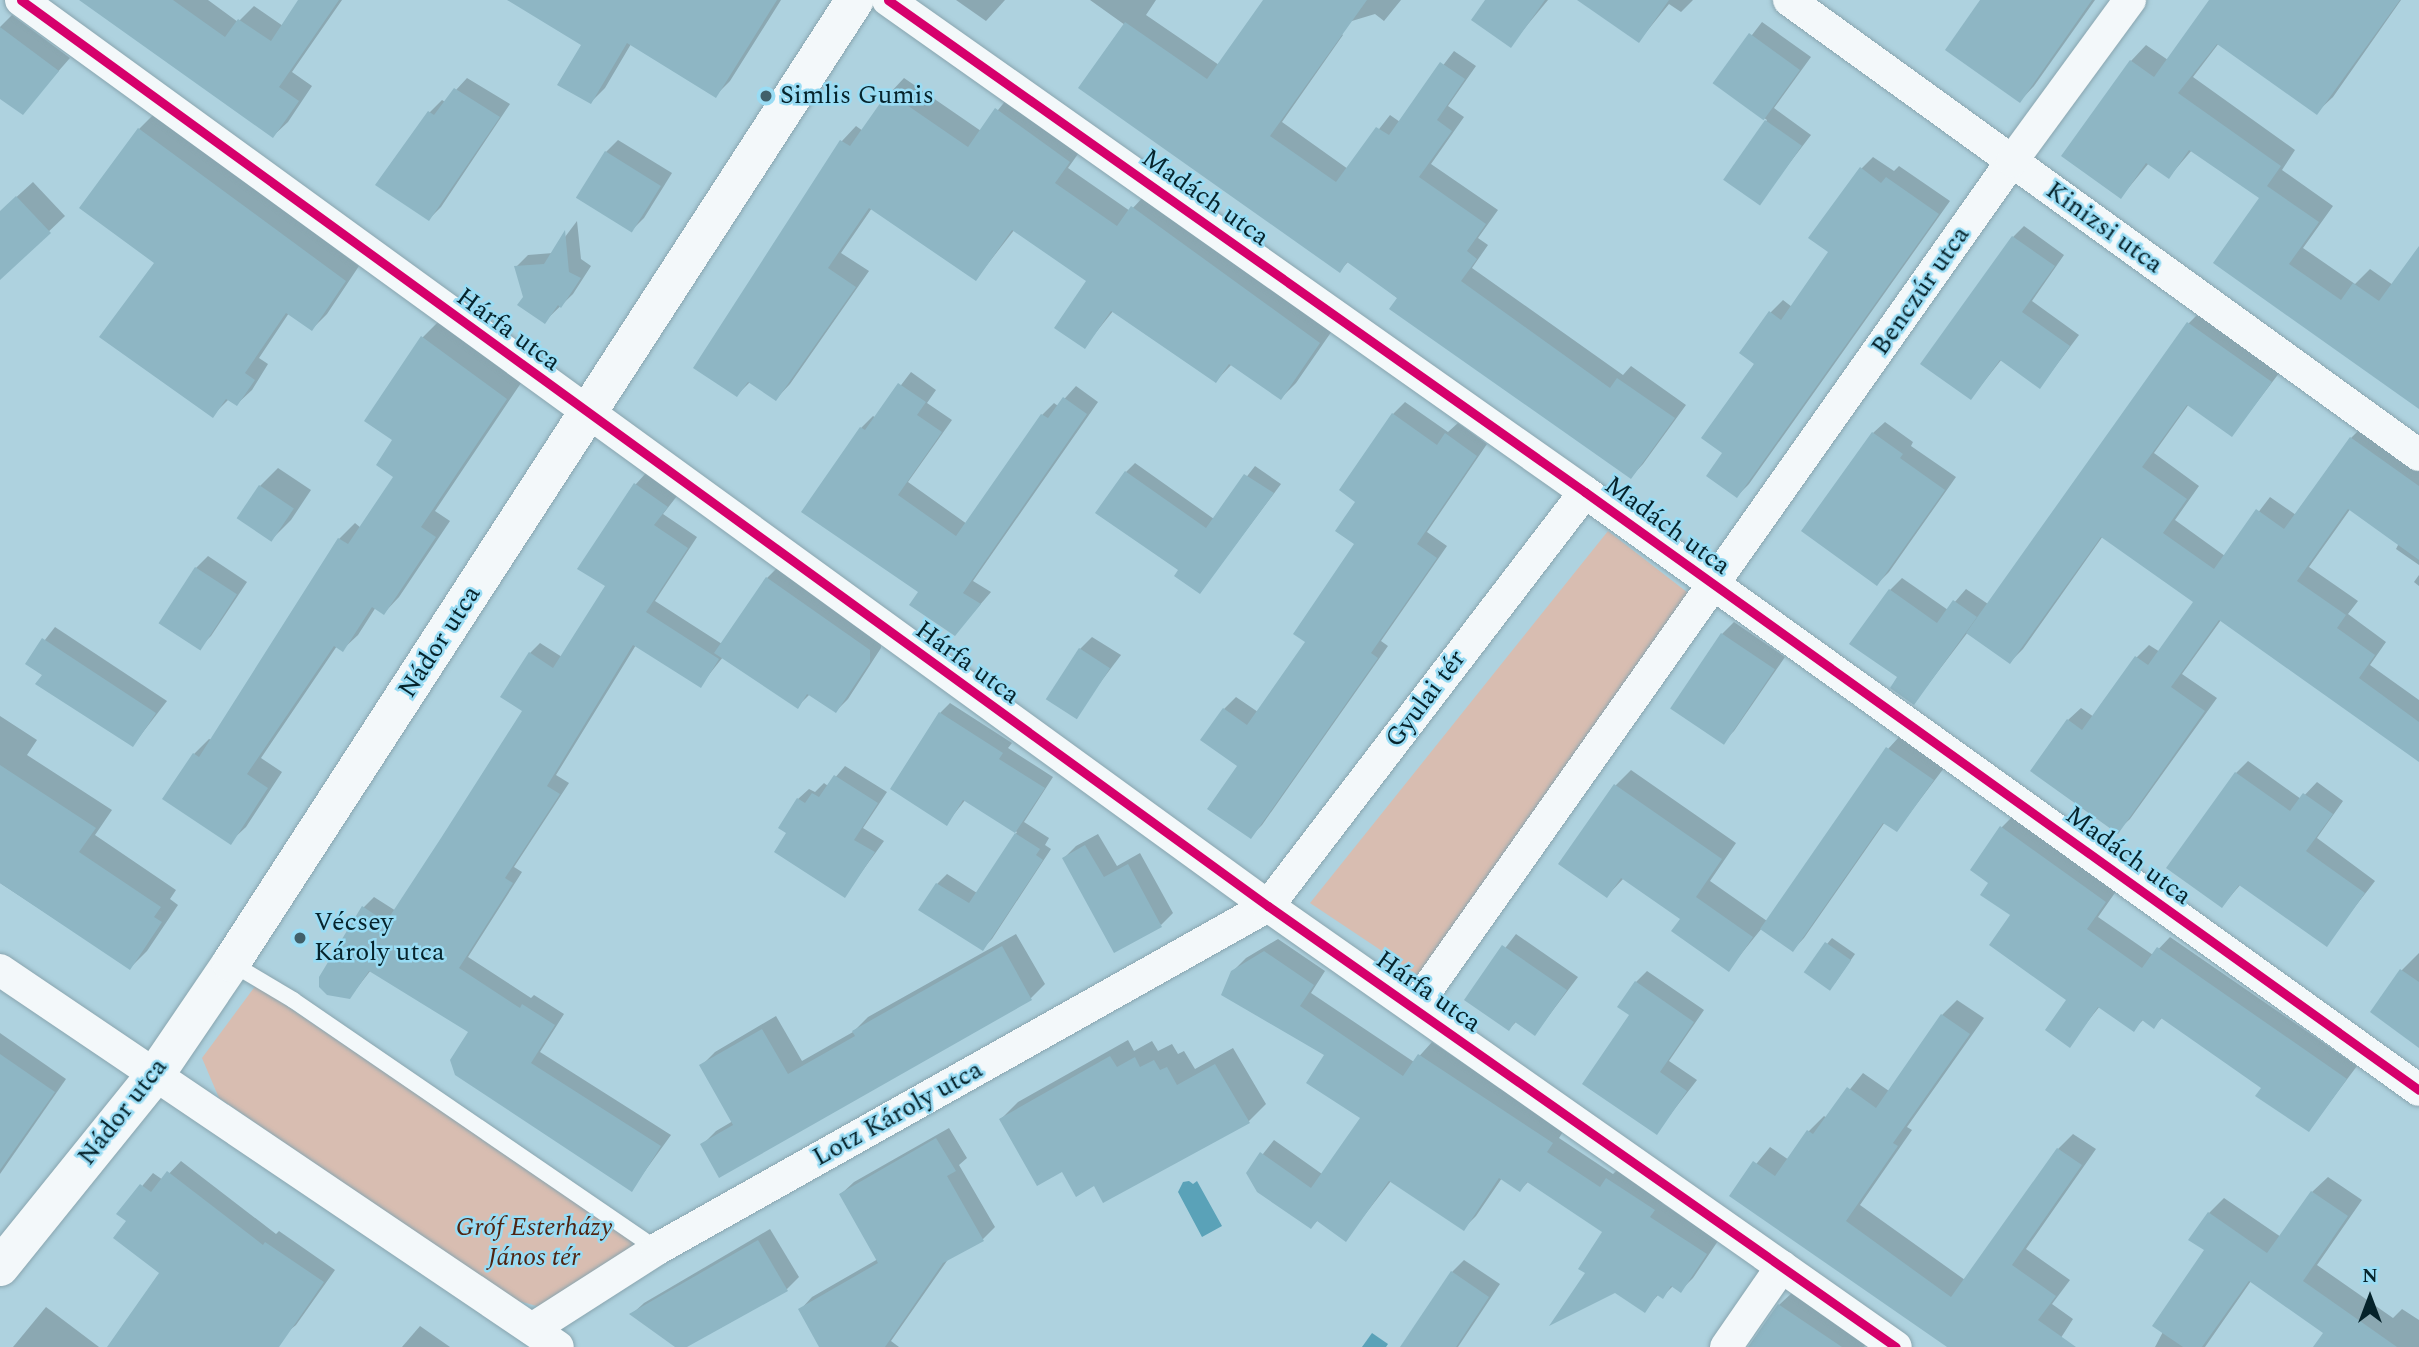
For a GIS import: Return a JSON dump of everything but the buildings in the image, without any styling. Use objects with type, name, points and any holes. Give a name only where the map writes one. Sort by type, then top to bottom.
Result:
[{"type":"street","name":"Hárfa utca","points":[[21,0],[1268,906],[1896,1347]]},
{"type":"street","name":"Nádor utca","points":[[0,1266],[155,1075],[231,963],[855,0]]},
{"type":"street","name":"Madách utca","points":[[888,0],[1585,492],[2419,1090]]},
{"type":"street","name":"Kinizsi utca","points":[[1789,0],[2419,455]]},
{"type":"street","name":"Benczúr utca","points":[[1714,585],[2012,161],[2130,0]]},
{"type":"street","name":"Gyulai tér","points":[[1268,906],[1585,492]]},
{"type":"street","points":[[1414,1008],[1714,585]]},
{"type":"street","name":"Lotz Károly utca","points":[[530,1338],[657,1250],[1268,906]]},
{"type":"street","points":[[0,970],[155,1075],[530,1338],[558,1347]]},
{"type":"street","points":[[1726,1347],[1782,1266]]},
{"type":"lane","points":[[231,963],[293,1000],[657,1250]]},
{"type":"green space","points":[[1608,531],[1692,596],[1418,975],[1310,903]]},
{"type":"green space","name":"Gróf Esterházy János tér","points":[[256,985],[643,1247],[540,1307],[515,1300],[219,1098],[202,1058]]},
{"type":"water","points":[[1189,1181],[1193,1184],[1197,1181],[1222,1226],[1202,1237],[1178,1192],[1183,1182]]},
{"type":"water","points":[[1372,1333],[1388,1344],[1386,1347],[1362,1347]]},
{"type":"cycle path","points":[[21,0],[1268,906],[1896,1347]]},
{"type":"cycle path","points":[[888,0],[1585,492],[2419,1090]]},
{"type":"place","name":"Simlis Gumis","points":[[766,96]]},
{"type":"place","name":"Vécsey Károly utca","points":[[300,938]]}]
